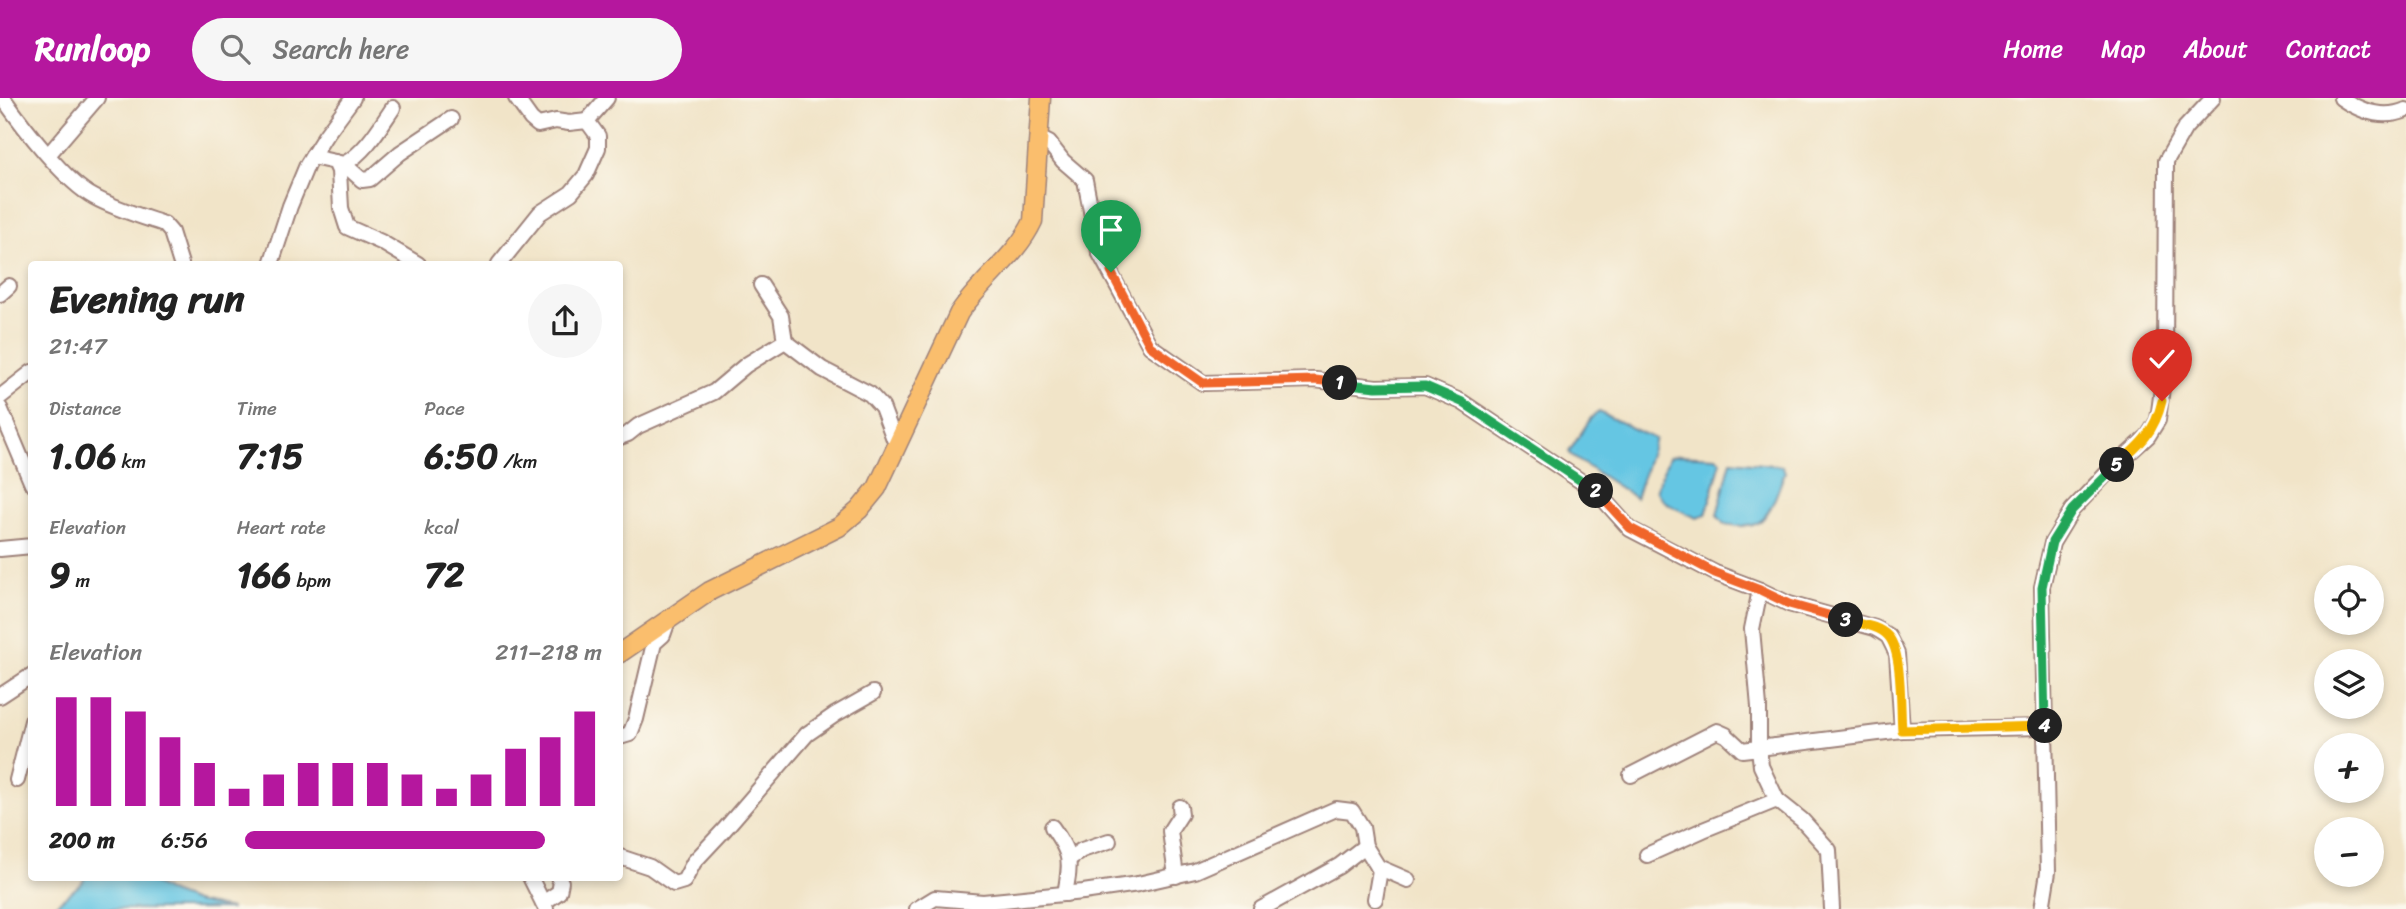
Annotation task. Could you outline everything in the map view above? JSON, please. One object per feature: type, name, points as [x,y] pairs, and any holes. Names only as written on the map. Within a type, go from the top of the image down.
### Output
[{"type":"main road","points":[[623,651],[710,591],[839,527],[859,510],[877,488],[959,313],[972,293],[1026,237],[1034,221],[1041,98]]},
{"type":"street","points":[[3,98],[29,133],[76,184],[91,196],[164,224],[171,232],[178,261]]},
{"type":"street","points":[[49,154],[97,98]]},
{"type":"street","points":[[272,261],[290,206],[312,157],[352,98]]},
{"type":"street","points":[[516,98],[538,125],[556,121],[587,121],[607,98]]},
{"type":"street","points":[[2042,909],[2048,872],[2042,587],[2052,542],[2072,510],[2109,471],[2148,436],[2158,420],[2165,364],[2166,161],[2185,128],[2213,98]]},
{"type":"street","points":[[2341,98],[2357,109],[2375,114],[2397,114],[2406,110]]},
{"type":"street","points":[[340,163],[352,160],[394,108]]},
{"type":"street","points":[[312,157],[340,163],[362,180],[370,179],[400,153],[452,119]]},
{"type":"street","points":[[501,261],[540,213],[571,194],[586,175],[598,148],[598,136],[587,121]]},
{"type":"street","points":[[1039,138],[1049,143],[1063,161],[1085,180],[1099,253],[1150,346],[1203,383],[1315,380],[1376,387],[1425,386],[1462,402],[1597,492],[1630,528],[1715,573],[1789,604],[1875,628],[1888,636],[1897,653],[1902,730]]},
{"type":"street","points":[[340,163],[341,208],[347,228],[381,242],[413,261]]},
{"type":"street","points":[[761,285],[781,316],[785,341],[822,369],[870,394],[882,407],[897,447]]},
{"type":"street","points":[[623,436],[638,426],[715,392],[746,365],[785,341]]},
{"type":"street","points":[[0,397],[28,375]]},
{"type":"street","points":[[0,408],[28,474]]},
{"type":"street","points":[[0,550],[28,546]]},
{"type":"street","points":[[1760,590],[1752,629],[1761,766],[1777,800],[1802,820],[1829,850],[1832,909]]},
{"type":"street","points":[[623,736],[629,734],[636,719],[654,643],[663,635],[669,618]]},
{"type":"street","points":[[0,696],[28,677]]},
{"type":"street","points":[[623,858],[650,867],[674,884],[684,881],[694,862],[807,734],[873,693]]},
{"type":"street","points":[[1631,775],[1717,730],[1742,750],[1902,730],[2045,727]]},
{"type":"street","points":[[18,780],[28,739]]},
{"type":"street","points":[[1647,855],[1777,800]]},
{"type":"street","points":[[1176,876],[1170,831],[1181,814],[1180,807]]},
{"type":"street","points":[[917,909],[935,898],[984,902],[1065,894],[1138,884],[1195,872],[1336,809],[1352,811],[1362,827],[1365,846],[1380,870],[1375,899]]},
{"type":"street","points":[[1052,827],[1071,862],[1065,894]]},
{"type":"street","points":[[1069,859],[1082,850],[1109,841]]},
{"type":"street","points":[[1261,909],[1339,866],[1365,846]]},
{"type":"street","points":[[1378,867],[1408,880]]},
{"type":"street","points":[[532,881],[545,906],[559,892],[561,881]]},
{"type":"water","points":[[1599,412],[1655,439],[1636,498],[1569,452],[1591,418]]},
{"type":"water","points":[[1669,457],[1716,457],[1721,461],[1706,515],[1697,518],[1673,507],[1656,489]]},
{"type":"water","points":[[1731,461],[1782,466],[1785,472],[1765,517],[1753,525],[1724,524],[1717,515]]},
{"type":"water","points":[[149,881],[195,902],[231,909],[50,909],[82,883]]},
{"type":"route","points":[[1111,272],[1150,346],[1203,383],[1315,380],[1376,387],[1425,386],[1462,402],[1597,492],[1630,528],[1715,573],[1789,604],[1875,628],[1888,636],[1897,653],[1902,730],[2045,727],[2042,587],[2052,542],[2072,510],[2109,471],[2148,436],[2158,420],[2162,401]]}]
